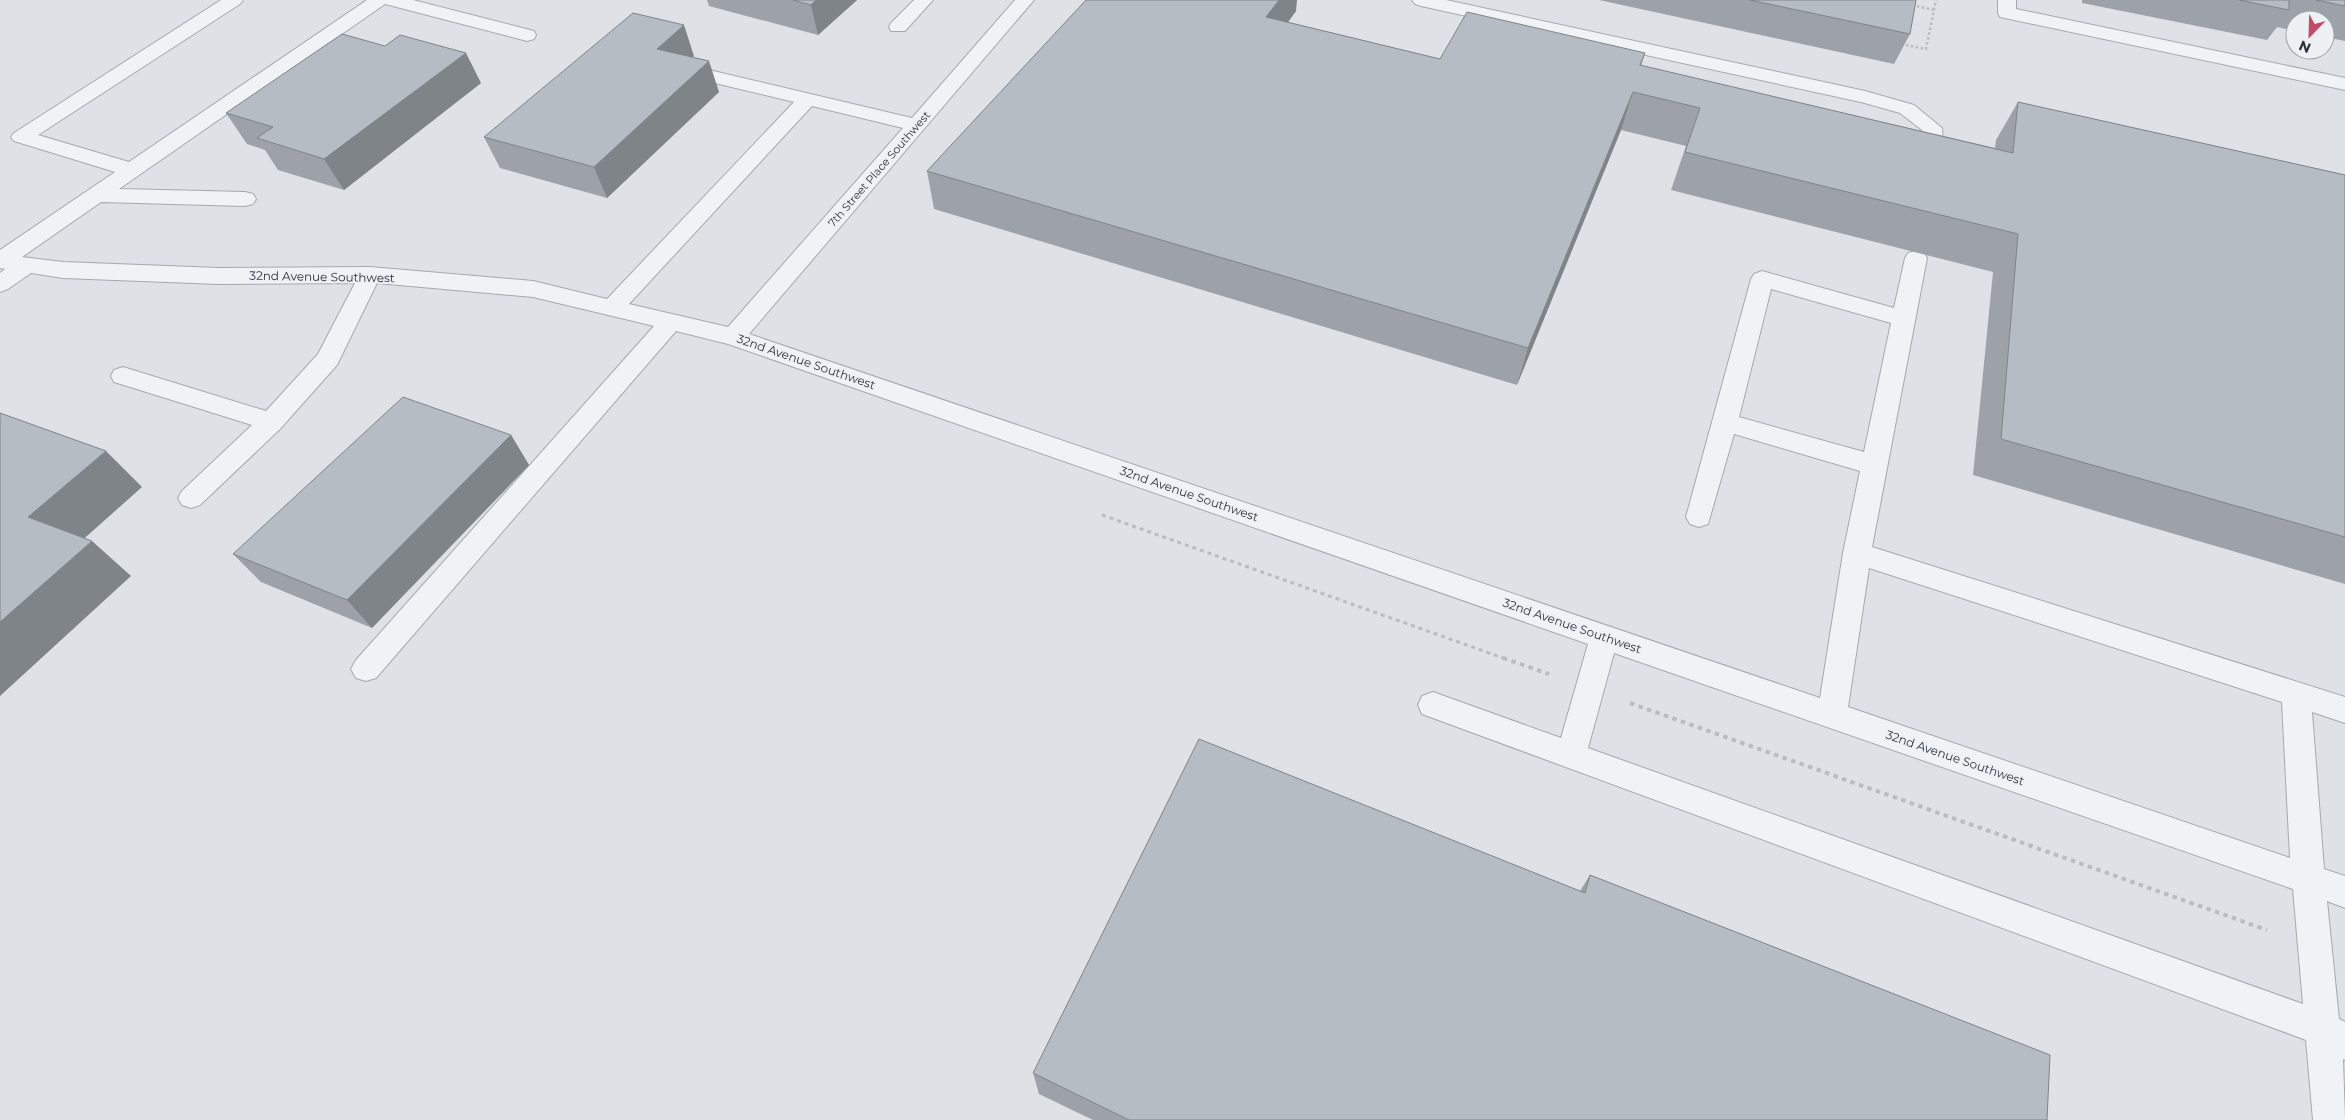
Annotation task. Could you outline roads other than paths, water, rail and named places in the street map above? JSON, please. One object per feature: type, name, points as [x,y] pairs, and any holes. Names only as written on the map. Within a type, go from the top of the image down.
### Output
[{"type":"street","points":[[132,170],[21,137],[234,0]]},
{"type":"street","points":[[0,261],[379,0]]},
{"type":"street","points":[[391,0],[527,35]]},
{"type":"street","points":[[898,27],[924,0]]},
{"type":"street","name":"7th Street Place Southwest","points":[[733,337],[1025,0]]},
{"type":"street","points":[[1421,0],[1865,97],[1907,109],[1932,128],[1934,173]]},
{"type":"street","points":[[2007,0],[2006,13],[2345,84]]},
{"type":"street","points":[[706,75],[917,125]]},
{"type":"street","points":[[612,308],[808,99]]},
{"type":"street","points":[[95,195],[245,198]]},
{"type":"street","points":[[1832,716],[1857,553],[1916,258]]},
{"type":"street","name":"32nd Avenue Southwest","points":[[0,261],[64,270],[209,276],[370,275],[533,289],[733,337],[2345,892]]},
{"type":"street","points":[[0,284],[27,265]]},
{"type":"street","points":[[191,498],[271,422],[328,359],[370,275]]},
{"type":"street","points":[[1699,517],[1762,279],[1904,319]]},
{"type":"street","points":[[366,669],[671,322]]},
{"type":"street","points":[[122,376],[271,422]]},
{"type":"street","points":[[1725,422],[1874,465]]},
{"type":"street","points":[[1857,553],[2345,710]]},
{"type":"street","points":[[1571,755],[1604,637]]},
{"type":"street","points":[[2296,695],[2308,879],[2315,947],[2334,1036],[2331,1120]]},
{"type":"street","points":[[1432,705],[2334,1036]]}]
